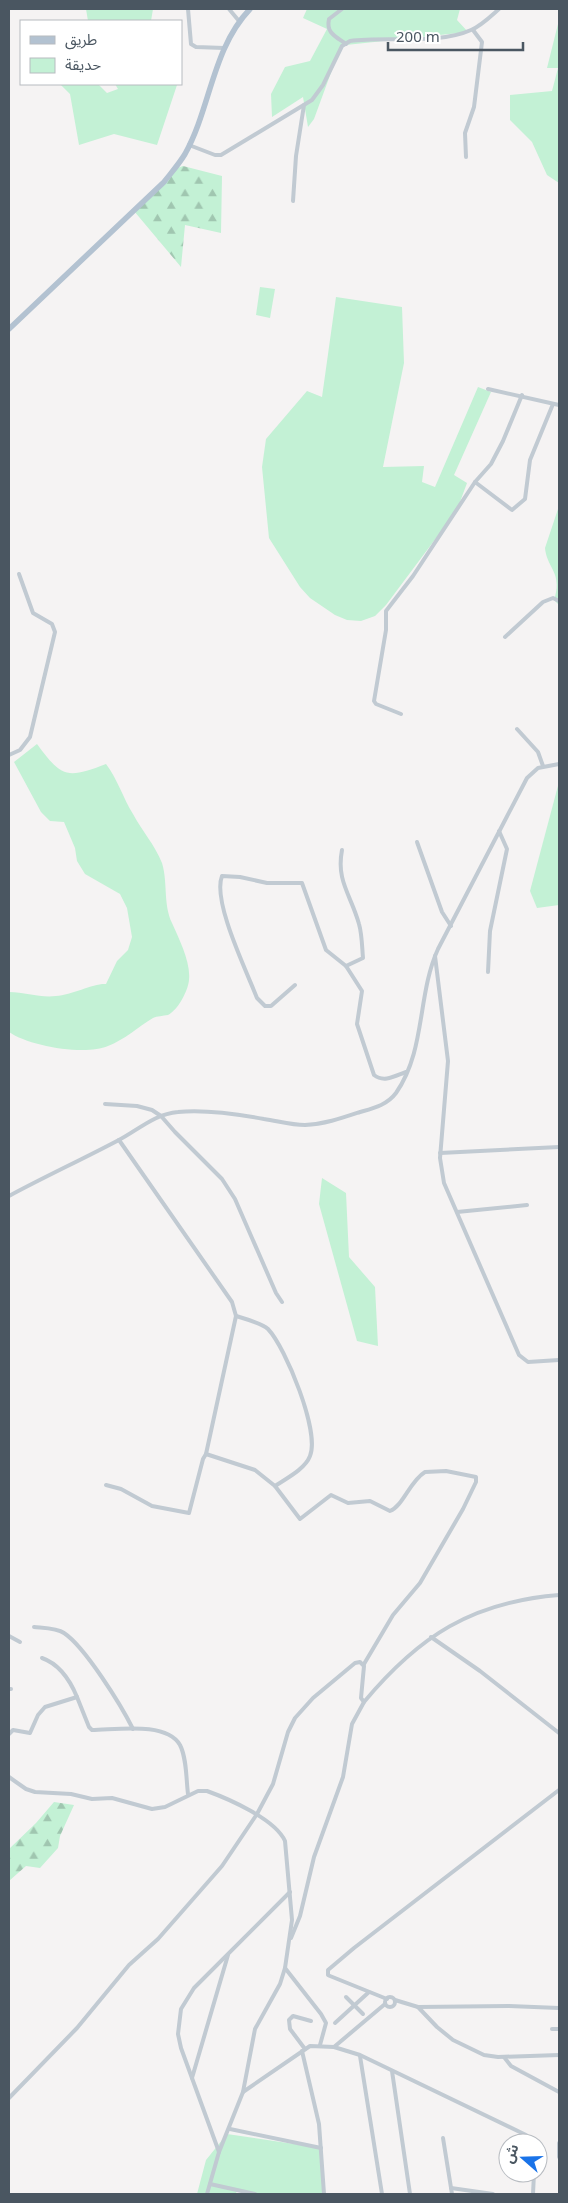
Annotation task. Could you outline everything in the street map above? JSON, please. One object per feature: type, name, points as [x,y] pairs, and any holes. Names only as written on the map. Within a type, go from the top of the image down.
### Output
[{"type":"main road","points":[[9,329],[164,182],[185,154],[224,48],[239,21],[250,9]]},
{"type":"street","points":[[188,9],[192,44],[196,47],[224,48]]},
{"type":"street","points":[[229,9],[239,21]]},
{"type":"street","points":[[342,9],[329,19],[327,27],[329,33],[346,44]]},
{"type":"street","points":[[189,145],[215,155],[221,155],[304,105],[316,96],[340,50],[346,44],[356,41],[430,38],[473,30],[499,9]]},
{"type":"street","points":[[466,157],[465,133],[474,108],[482,42],[473,30]]},
{"type":"street","points":[[293,201],[296,156],[304,105]]},
{"type":"street","points":[[488,389],[522,395],[559,405]]},
{"type":"street","points":[[401,714],[376,704],[374,701],[386,630],[386,611],[413,576],[475,482],[491,464],[522,395]]},
{"type":"street","points":[[475,482],[512,510],[525,499],[530,460],[553,404]]},
{"type":"street","points":[[9,755],[20,750],[30,737],[55,632],[52,624],[33,613],[19,574]]},
{"type":"street","points":[[505,637],[543,602],[553,598],[559,601]]},
{"type":"street","points":[[517,729],[538,752],[543,766]]},
{"type":"street","points":[[9,1196],[119,1140],[161,1116],[178,1112],[196,1112],[264,1118],[293,1124],[330,1122],[379,1107],[396,1092],[406,1072],[417,1044],[427,978],[435,956],[499,831],[527,778],[543,766],[559,764]]},
{"type":"street","points":[[488,972],[490,931],[508,849],[499,831]]},
{"type":"street","points":[[417,842],[442,912],[451,926]]},
{"type":"street","points":[[342,850],[339,866],[341,879],[360,926],[363,958],[346,966]]},
{"type":"street","points":[[295,985],[271,1006],[265,1006],[257,998],[230,931],[220,895],[222,876],[240,877],[267,883],[302,883],[326,950],[346,966],[362,991],[356,1024],[374,1075],[379,1079],[384,1079],[406,1072]]},
{"type":"street","points":[[435,956],[448,1061],[440,1153],[444,1184],[519,1355],[528,1362],[559,1360]]},
{"type":"street","points":[[105,1104],[137,1106],[152,1110],[161,1116],[226,1186],[235,1199],[276,1293],[282,1302]]},
{"type":"street","points":[[106,1485],[120,1489],[152,1506],[189,1513],[199,1472],[206,1454],[236,1316],[232,1302],[119,1140]]},
{"type":"street","points":[[440,1153],[559,1147]]},
{"type":"street","points":[[457,1212],[528,1204]]},
{"type":"street","points":[[236,1316],[267,1328],[284,1354],[309,1424],[312,1448],[310,1458],[299,1470],[276,1486]]},
{"type":"street","points":[[206,1454],[255,1470],[276,1486],[300,1519],[332,1495],[348,1503],[365,1500],[392,1511],[416,1479],[427,1472],[449,1472],[477,1478],[463,1509],[420,1584],[393,1615],[364,1664],[361,1695],[364,1702]]},
{"type":"street","points":[[290,1940],[300,1916],[314,1857],[343,1777],[352,1724],[364,1702],[404,1659],[456,1622],[502,1603],[559,1595]]},
{"type":"street","points":[[34,1626],[64,1633],[78,1646],[123,1710],[133,1728]]},
{"type":"street","points":[[9,1636],[20,1642]]},
{"type":"street","points":[[431,1638],[480,1671],[559,1733]]},
{"type":"street","points":[[42,1658],[50,1661],[61,1672],[77,1697],[90,1729],[133,1728],[161,1732],[179,1743],[184,1756],[188,1794]]},
{"type":"street","points":[[9,2098],[78,2028],[129,1965],[158,1938],[209,1882],[233,1852],[257,1814],[275,1780],[288,1732],[295,1718],[313,1698],[355,1664],[364,1664]]},
{"type":"street","points":[[9,1734],[13,1730],[30,1733],[38,1715],[45,1707],[77,1697]]},
{"type":"street","points":[[9,1777],[26,1789],[35,1792],[71,1794],[92,1799],[112,1798],[152,1809],[165,1807],[188,1794],[207,1791],[257,1814],[283,1836],[286,1841],[292,1920],[285,1968],[280,1984],[255,2029],[243,2092],[230,2129],[219,2152],[207,2194]]},
{"type":"street","points":[[559,1790],[328,1970],[328,1975],[330,1976],[387,1999],[391,1997],[418,2007],[559,2008]]},
{"type":"street","points":[[219,2152],[180,2048],[178,2034],[181,2009],[194,1988],[290,1892]]},
{"type":"street","points":[[192,2078],[228,1954]]},
{"type":"street","points":[[285,1968],[326,2023],[320,2045]]},
{"type":"street","points":[[335,2023],[369,1992]]},
{"type":"street","points":[[346,1997],[363,2014]]},
{"type":"street","points":[[334,2047],[386,2004],[387,1999]]},
{"type":"street","points":[[394,2006],[395,2000]]},
{"type":"street","points":[[386,2004],[389,2007],[409,2005]]},
{"type":"street","points":[[418,2007],[437,2028],[462,2046],[484,2055],[504,2057],[559,2055]]},
{"type":"street","points":[[311,2021],[293,2016],[289,2018],[290,2029],[304,2050],[311,2082],[322,2148],[324,2194]]},
{"type":"street","points":[[552,2030],[559,2030]]},
{"type":"street","points":[[243,2092],[304,2050],[320,2045],[334,2047],[360,2056],[522,2133]]},
{"type":"street","points":[[360,2056],[382,2194]]},
{"type":"street","points":[[504,2057],[511,2066],[559,2092]]},
{"type":"street","points":[[392,2071],[410,2194]]},
{"type":"street","points":[[230,2129],[322,2148]]},
{"type":"street","points":[[444,2138],[452,2194]]},
{"type":"street","points":[[559,2143],[559,2157]]},
{"type":"street","points":[[210,2184],[255,2194]]},
{"type":"street","points":[[451,2188],[492,2194]]},
{"type":"green space","points":[[86,9],[153,9],[151,20],[88,20]]},
{"type":"green space","points":[[307,9],[460,9],[457,20],[468,32],[346,45],[340,49],[314,119],[308,127],[303,97],[272,117],[271,94],[285,67],[310,61],[327,29],[303,18]]},
{"type":"green space","points":[[559,20],[559,183],[547,175],[532,142],[510,120],[510,95],[552,91],[558,68],[547,68]]},
{"type":"green space","points":[[61,85],[99,85],[107,93],[118,89],[116,85],[177,85],[157,145],[114,134],[79,145],[70,94]]},
{"type":"green space","points":[[183,166],[222,176],[221,233],[185,225],[181,267],[134,211],[177,168]]},
{"type":"green space","points":[[260,287],[275,289],[270,318],[256,315]]},
{"type":"green space","points":[[336,297],[402,307],[404,363],[383,467],[424,466],[422,482],[435,487],[478,387],[491,392],[454,475],[467,483],[457,510],[386,605],[375,616],[361,621],[347,620],[335,615],[310,598],[300,587],[269,538],[262,467],[266,439],[307,391],[322,397]]},
{"type":"green space","points":[[559,506],[559,605],[554,600],[557,583],[556,577],[546,555],[545,548]]},
{"type":"green space","points":[[37,744],[53,764],[66,772],[82,772],[106,764],[129,808],[156,850],[162,863],[169,916],[184,951],[188,966],[189,980],[187,989],[179,1005],[172,1013],[153,1018],[120,1040],[98,1049],[72,1050],[57,1048],[30,1042],[9,1032],[9,992],[56,996],[69,994],[95,985],[106,984],[117,961],[128,950],[132,937],[127,908],[120,894],[85,874],[77,861],[75,848],[64,822],[50,821],[41,812],[14,762]]},
{"type":"green space","points":[[559,782],[559,905],[537,908],[530,891]]},
{"type":"green space","points":[[322,1178],[346,1193],[349,1257],[375,1287],[378,1346],[357,1341],[319,1204]]},
{"type":"green space","points":[[54,1802],[74,1805],[60,1836],[58,1848],[40,1868],[26,1866],[9,1881],[9,1849],[36,1823]]},
{"type":"green space","points":[[227,2134],[321,2148],[324,2194],[256,2194],[237,2190],[236,2194],[197,2194],[206,2160]]}]
